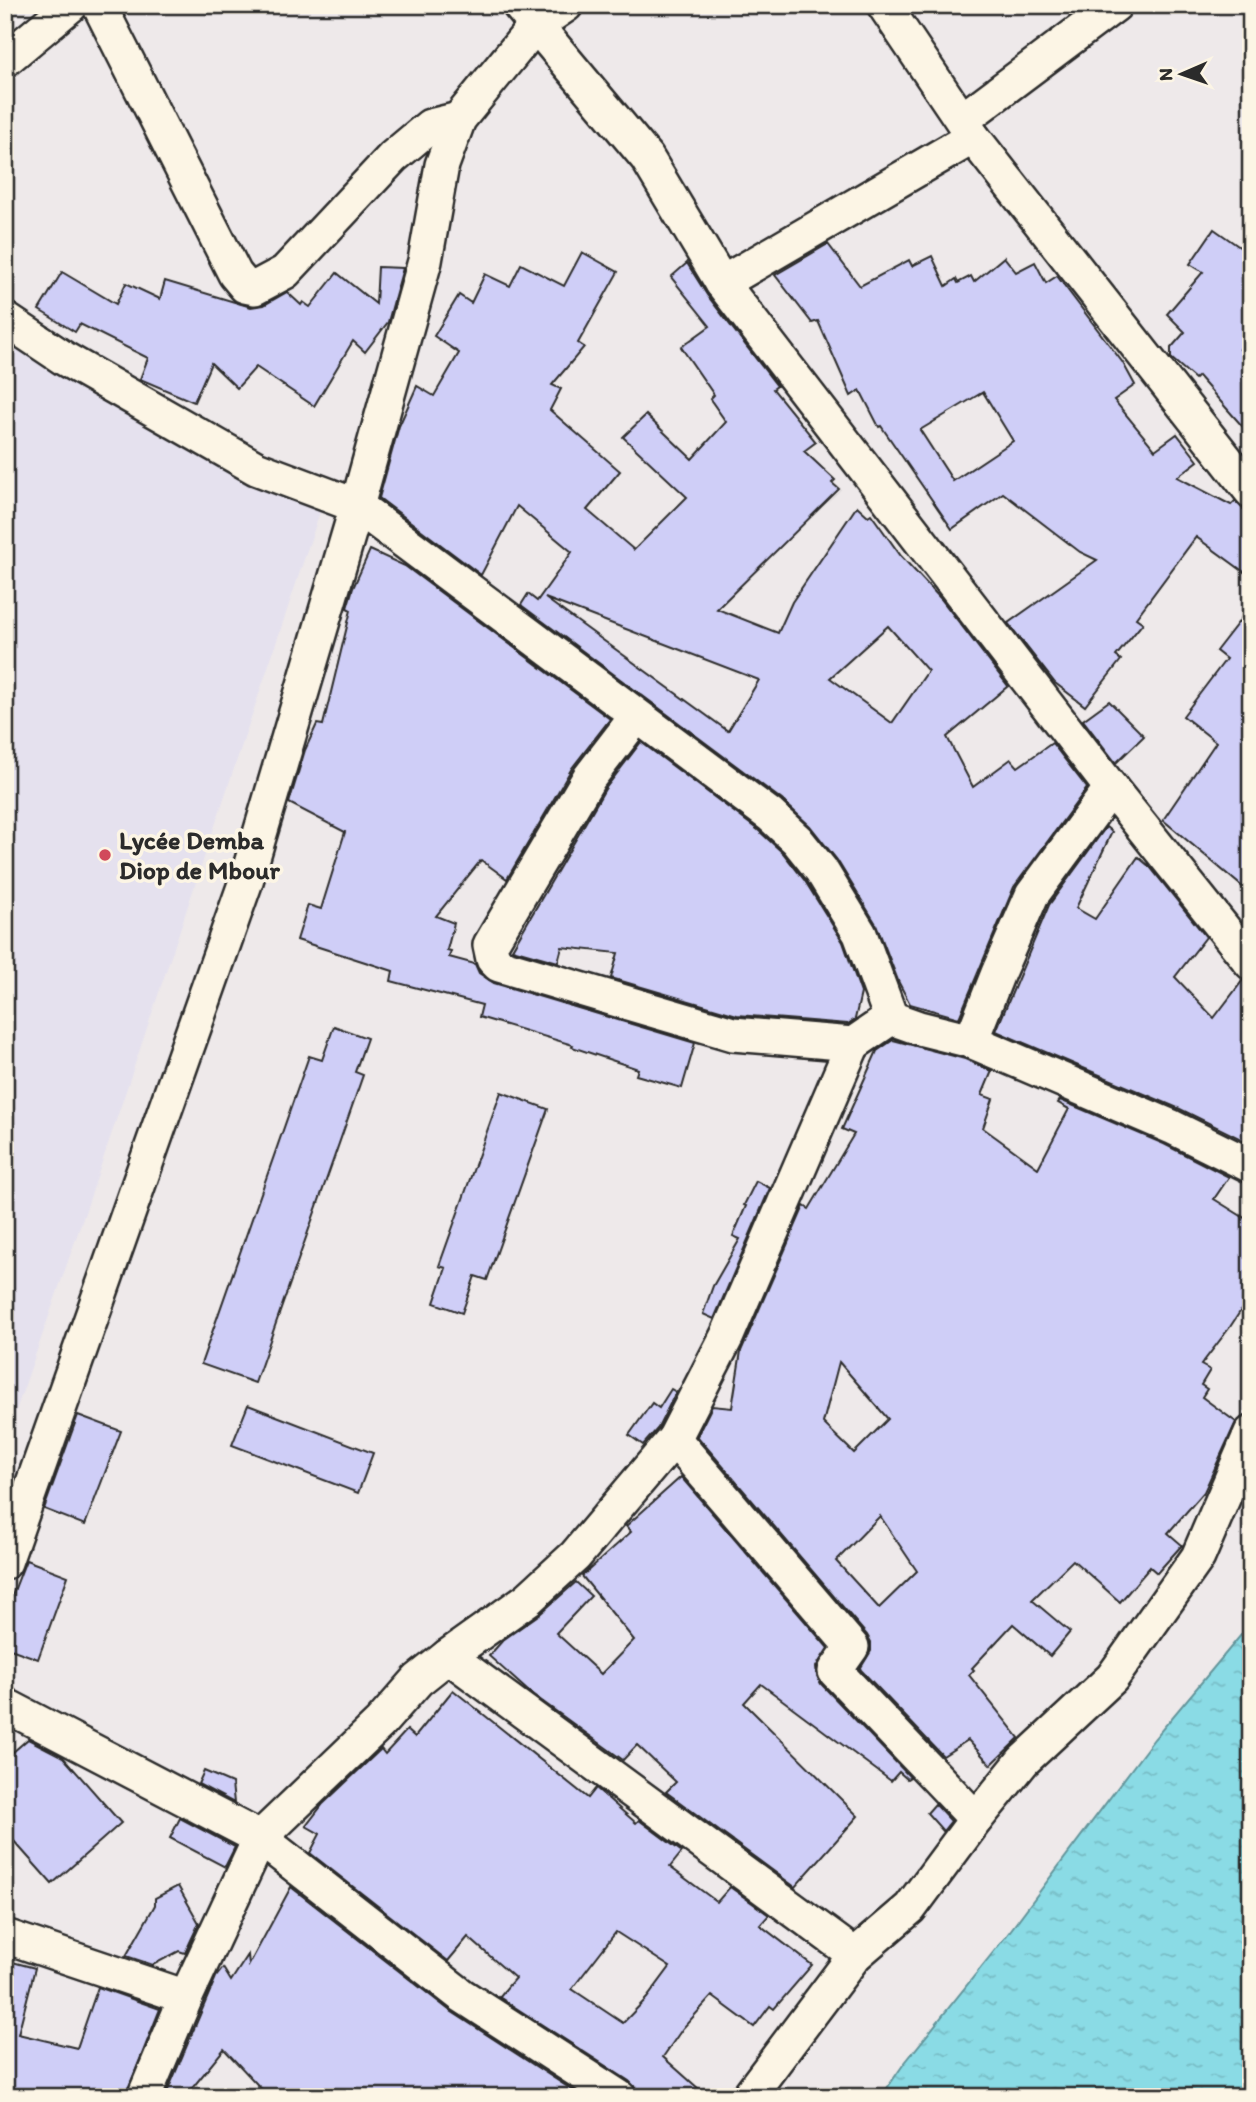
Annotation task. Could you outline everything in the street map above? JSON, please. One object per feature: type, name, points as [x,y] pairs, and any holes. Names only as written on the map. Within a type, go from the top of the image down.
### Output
[{"type":"street","points":[[5,60],[71,5]]},
{"type":"street","points":[[99,5],[235,274],[245,286],[255,288],[285,272],[393,157],[430,126],[459,119]]},
{"type":"street","points":[[5,1562],[246,881],[357,506],[425,261],[442,165],[459,119],[527,16],[566,5]]},
{"type":"street","points":[[884,5],[967,129],[1251,491]]},
{"type":"street","points":[[722,283],[967,129],[1115,5]]},
{"type":"street","points":[[527,16],[647,158],[722,283],[1111,788],[1251,963]]},
{"type":"street","points":[[5,319],[65,359],[256,468],[357,506],[770,816],[797,840],[821,870],[860,934],[891,1018]]},
{"type":"street","points":[[636,717],[582,790],[490,945],[493,959],[499,965],[513,970],[733,1034],[853,1044]]},
{"type":"street","points":[[971,1041],[1032,895],[1111,788]]},
{"type":"street","points":[[891,1018],[971,1041],[1172,1127],[1251,1166]]},
{"type":"street","points":[[144,2097],[186,1997],[261,1838],[380,1723],[418,1680],[528,1599],[575,1556],[674,1439],[727,1336],[853,1044],[891,1018]]},
{"type":"street","points":[[748,2097],[855,1955],[910,1908],[1023,1761],[1112,1678],[1198,1557],[1251,1433]]},
{"type":"street","points":[[674,1439],[852,1647],[835,1671],[976,1819]]},
{"type":"street","points":[[448,1656],[855,1955]]},
{"type":"street","points":[[5,1705],[261,1838],[461,1995],[619,2097]]},
{"type":"street","points":[[5,1936],[186,1997]]},
{"type":"shaded area","name":"Lycée Demba Diop de Mbour","points":[[5,329],[322,506],[88,1204],[5,1442]]},
{"type":"water","points":[[1251,1623],[1251,2097],[881,2097],[1154,1739]]},
{"type":"building","points":[[1214,229],[1251,255],[1251,335],[1240,349],[1251,358],[1251,436],[1198,376],[1195,379],[1171,358],[1171,348],[1185,332],[1167,314],[1203,272],[1190,264]]},
{"type":"building","points":[[828,244],[860,286],[909,260],[912,266],[932,256],[946,286],[956,279],[958,283],[971,276],[974,282],[1004,257],[1016,272],[1035,262],[1046,283],[1057,276],[1123,363],[1135,385],[1114,400],[1155,450],[1177,434],[1198,461],[1177,477],[1231,505],[1235,501],[1243,509],[1251,510],[1251,577],[1196,537],[1136,618],[1143,623],[1116,656],[1121,660],[1085,706],[1055,683],[1008,623],[1097,560],[1080,552],[1003,493],[952,529],[881,426],[879,427],[860,390],[851,396],[818,321],[812,323],[775,275]],"holes":[[[983,392],[1013,441],[953,481],[920,430]]]},
{"type":"building","points":[[582,252],[618,272],[578,343],[584,347],[552,385],[561,389],[550,410],[620,471],[587,510],[634,550],[687,497],[623,437],[646,415],[692,459],[726,422],[710,399],[714,395],[681,347],[710,326],[671,277],[687,263],[707,295],[777,386],[773,389],[816,442],[804,451],[835,480],[832,483],[839,489],[717,609],[778,633],[792,602],[857,506],[868,516],[871,514],[901,556],[941,599],[1008,686],[947,737],[973,787],[1011,759],[1018,767],[1052,743],[1087,788],[1014,887],[959,1018],[910,1004],[876,924],[837,860],[810,826],[782,800],[521,605],[528,594],[537,601],[572,552],[517,506],[481,575],[379,498],[399,426],[417,386],[434,396],[459,353],[434,336],[459,295],[471,303],[485,274],[510,286],[521,264],[564,286]],"holes":[[[545,598],[759,680],[728,731]],[[888,626],[928,671],[892,723],[830,678]]]},
{"type":"building","points":[[378,267],[403,268],[388,322],[365,352],[353,341],[314,406],[256,367],[237,388],[211,363],[194,402],[140,379],[148,358],[80,324],[75,332],[39,310],[62,272],[116,304],[126,283],[160,299],[165,281],[251,307],[264,305],[287,292],[301,305],[303,302],[310,307],[337,273],[376,304]]},
{"type":"building","points":[[370,550],[405,566],[610,719],[572,768],[507,879],[481,860],[436,916],[454,923],[447,950],[451,951],[449,957],[475,964],[479,973],[494,983],[695,1043],[682,1088],[636,1075],[638,1069],[572,1047],[573,1045],[479,1017],[482,1005],[391,981],[393,971],[297,940],[308,905],[321,909],[345,832],[289,803],[305,750],[317,724],[323,725],[351,610],[347,608]]},
{"type":"building","points":[[1251,606],[1251,894],[1163,820],[1216,742],[1183,716],[1226,659],[1216,651]]},
{"type":"building","points":[[1109,701],[1144,736],[1116,763],[1083,720]]},
{"type":"building","points":[[641,742],[758,830],[783,853],[805,881],[843,942],[861,993],[855,1019],[848,1024],[737,1015],[611,978],[618,953],[562,947],[558,962],[512,949],[605,789]]},
{"type":"building","points":[[1106,827],[1112,832],[1076,908],[1095,919],[1138,857],[1150,867],[1206,937],[1175,977],[1214,1018],[1243,980],[1251,982],[1251,1144],[1180,1109],[996,1031],[1049,905]]},
{"type":"building","points":[[334,1026],[367,1038],[355,1072],[363,1075],[255,1383],[201,1364],[309,1056],[322,1060]]},
{"type":"building","points":[[893,1040],[965,1059],[992,1071],[982,1095],[993,1099],[983,1128],[1038,1168],[1069,1109],[1058,1103],[1060,1100],[1164,1144],[1229,1177],[1214,1199],[1251,1222],[1251,1295],[1201,1365],[1210,1370],[1201,1385],[1207,1389],[1202,1397],[1236,1422],[1204,1492],[1168,1533],[1182,1545],[1157,1573],[1150,1567],[1120,1602],[1073,1560],[1032,1600],[1070,1632],[1050,1656],[1013,1624],[972,1668],[974,1670],[969,1675],[1019,1738],[991,1765],[968,1740],[943,1756],[860,1669],[871,1651],[871,1642],[867,1635],[697,1436],[712,1406],[732,1408],[741,1351],[804,1206],[809,1209],[854,1134],[842,1129],[877,1051]],"holes":[[[839,1362],[888,1419],[854,1453],[823,1423]],[[880,1516],[917,1571],[879,1608],[836,1561]]]},
{"type":"building","points":[[501,1092],[548,1109],[487,1280],[475,1276],[462,1313],[434,1303],[446,1268],[439,1266]]},
{"type":"building","points":[[756,1181],[770,1188],[714,1319],[703,1314],[713,1286],[740,1239],[733,1236]]},
{"type":"building","points":[[671,1389],[676,1392],[658,1428],[643,1445],[629,1435],[652,1403],[659,1408]]},
{"type":"building","points":[[248,1405],[373,1453],[358,1493],[232,1445]]},
{"type":"building","points":[[78,1415],[121,1431],[85,1525],[44,1509]]},
{"type":"building","points":[[681,1477],[828,1648],[816,1667],[821,1684],[910,1777],[907,1779],[899,1772],[891,1781],[761,1684],[744,1703],[858,1816],[795,1887],[666,1792],[676,1782],[637,1745],[623,1760],[528,1691],[489,1656],[503,1640],[541,1613],[576,1582],[591,1596],[556,1633],[601,1674],[634,1640],[582,1576],[631,1532],[626,1526]]},
{"type":"building","points":[[26,1560],[68,1576],[38,1659],[5,1647],[5,1614]]},
{"type":"building","points":[[453,1690],[588,1798],[596,1788],[636,1823],[639,1820],[682,1852],[670,1867],[717,1902],[730,1887],[769,1915],[760,1925],[812,1965],[774,2009],[770,2006],[754,2027],[712,1996],[683,2028],[663,2057],[708,2097],[638,2097],[636,2088],[629,2081],[499,1997],[515,1978],[468,1937],[448,1961],[310,1853],[320,1834],[306,1826],[323,1804],[381,1749],[385,1754],[407,1730],[415,1737]],"holes":[[[616,1932],[670,1967],[647,1998],[623,2023],[572,1989]]]},
{"type":"building","points":[[28,1739],[63,1757],[121,1823],[52,1884],[5,1831],[5,1759]]},
{"type":"building","points":[[204,1771],[232,1783],[234,1803],[198,1784]]},
{"type":"building","points":[[935,1804],[951,1821],[943,1831],[927,1813]]},
{"type":"building","points":[[180,1818],[235,1847],[225,1867],[170,1838]]},
{"type":"building","points":[[178,1886],[199,1923],[185,1953],[179,1951],[153,1965],[126,1956],[155,1905],[155,1898]]},
{"type":"building","points":[[291,1887],[449,2010],[583,2097],[269,2097],[224,2049],[185,2097],[165,2097],[216,1977],[223,1968],[231,1981],[248,1955],[249,1965]]},
{"type":"building","points":[[5,1960],[35,1968],[18,2034],[77,2048],[98,1987],[160,2009],[125,2097],[5,2097]]},
{"type":"place","name":"Lycée Demba Diop de Mbour","points":[[105,855]]}]
